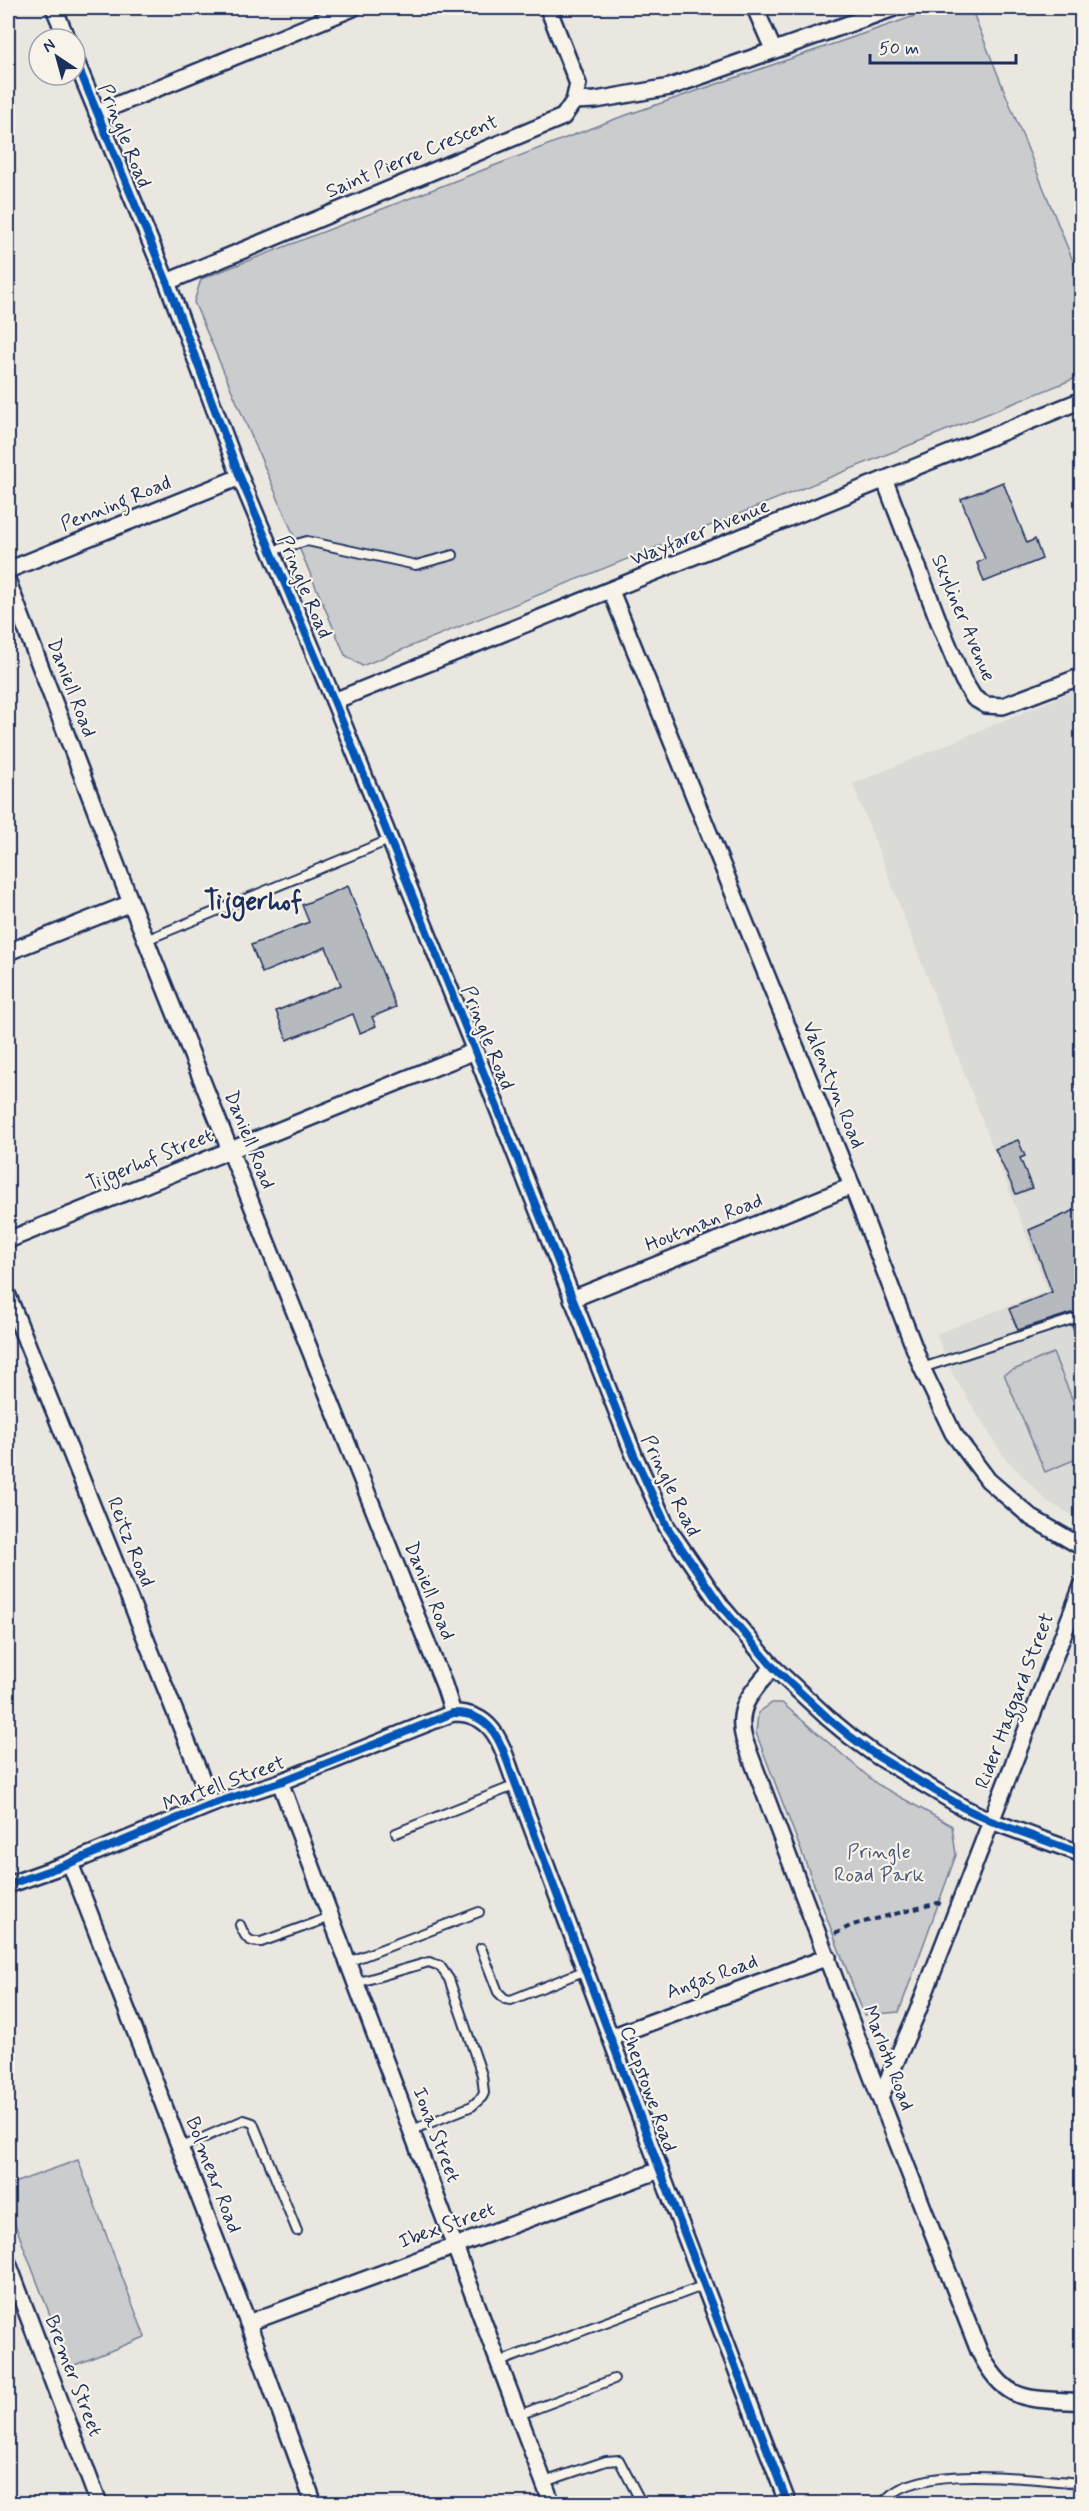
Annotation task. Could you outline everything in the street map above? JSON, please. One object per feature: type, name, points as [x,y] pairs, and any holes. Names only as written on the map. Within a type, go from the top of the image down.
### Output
[{"type":"street","points":[[54,8],[62,27]]},
{"type":"street","points":[[97,113],[353,8]]},
{"type":"street","points":[[548,8],[577,79],[574,101],[596,100],[670,87],[772,49],[894,8]]},
{"type":"street","points":[[755,8],[772,49]]},
{"type":"street","name":"Pringle Road","points":[[86,87],[166,282],[240,477],[334,701],[475,1051],[634,1455],[668,1527],[721,1606],[773,1667],[828,1719],[877,1756],[961,1806],[991,1821],[1082,1854]]},
{"type":"street","name":"Saint Pierre Crescent","points":[[166,282],[562,117],[574,101]]},
{"type":"street","name":"Wayfarer Avenue","points":[[334,701],[1082,400]]},
{"type":"street","name":"Penning Road","points":[[8,570],[240,477]]},
{"type":"street","name":"Skyliner Avenue","points":[[885,481],[942,630],[963,680],[974,698],[986,705],[1003,706],[1082,676]]},
{"type":"street","name":"Daniell Road","points":[[8,582],[131,903],[444,1685],[453,1713]]},
{"type":"street","name":"Valentyn Road","points":[[611,591],[852,1186],[922,1368],[953,1432],[988,1480],[1032,1518],[1082,1547]]},
{"type":"street","points":[[8,952],[131,903]]},
{"type":"street","name":"Tijgerhof Street","points":[[8,1240],[475,1051]]},
{"type":"street","name":"Houtman Road","points":[[572,1299],[852,1186]]},
{"type":"street","name":"Reitz Road","points":[[8,1296],[213,1804]]},
{"type":"street","name":"Rider Haggard Street","points":[[880,2098],[957,1910],[1082,1586]]},
{"type":"street","name":"Marloth Road","points":[[773,1667],[745,1702],[740,1723],[750,1759],[975,2342],[989,2371],[1002,2386],[1024,2398],[1082,2402]]},
{"type":"street","name":"Martell Street","points":[[8,1885],[70,1863],[213,1804],[280,1782],[453,1713]]},
{"type":"street","name":"Chepstowe Road","points":[[453,1713],[469,1713],[482,1719],[495,1732],[788,2504]]},
{"type":"street","name":"Iona Street","points":[[280,1782],[552,2504]]},
{"type":"street","name":"Bolmear Road","points":[[70,1863],[248,2323],[314,2504]]},
{"type":"street","name":"Angas Road","points":[[611,2037],[828,1957]]},
{"type":"street","name":"Ibex Street","points":[[248,2323],[660,2170]]},
{"type":"street","name":"Bremer Street","points":[[8,2262],[99,2504]]},
{"type":"lane","points":[[271,551],[307,541],[416,565],[453,555]]},
{"type":"lane","points":[[146,940],[389,840]]},
{"type":"lane","points":[[922,1368],[1073,1319]]},
{"type":"lane","points":[[396,1833],[516,1785]]},
{"type":"lane","points":[[348,1962],[479,1912]]},
{"type":"lane","points":[[240,1925],[247,1939],[252,1943],[261,1942],[331,1917]]},
{"type":"lane","points":[[481,1948],[498,1992],[505,1999],[511,2000],[586,1970]]},
{"type":"lane","points":[[356,1983],[429,1962],[440,1966],[448,1980],[482,2075],[484,2092],[478,2102],[472,2106],[412,2130]]},
{"type":"lane","points":[[180,2148],[244,2120],[253,2123],[297,2231]]},
{"type":"lane","points":[[499,2362],[705,2285]]},
{"type":"lane","points":[[519,2415],[614,2379]]},
{"type":"lane","points":[[544,2482],[606,2461],[619,2460],[642,2504]]},
{"type":"lane","points":[[882,2504],[889,2494],[907,2484],[935,2476],[981,2476],[1082,2483]]},
{"type":"path","points":[[822,1941],[852,1925],[938,1903],[957,1910]]},
{"type":"shaded area","points":[[1081,688],[1081,1520],[1048,1502],[1004,1457],[953,1375],[936,1334],[1048,1291],[853,784]]},
{"type":"green space","points":[[938,8],[971,8],[1081,281],[1081,376],[362,666],[345,655],[194,302],[201,279],[615,119]]},
{"type":"green space","points":[[1053,1353],[1081,1420],[1081,1457],[1045,1472],[1004,1374]]},
{"type":"green space","name":"Pringle Road Park","points":[[772,1703],[782,1703],[877,1784],[952,1826],[956,1855],[899,2012],[864,2015],[756,1733],[758,1713]]},
{"type":"green space","points":[[78,2160],[145,2337],[70,2367],[8,2206],[8,2185]]},
{"type":"building","points":[[1003,482],[1027,543],[1035,539],[1042,559],[984,582],[977,563],[985,559],[961,499]]},
{"type":"building","points":[[348,886],[396,1007],[372,1017],[376,1026],[360,1033],[353,1014],[287,1040],[276,1011],[341,985],[326,947],[262,973],[251,945],[309,922],[302,905]]},
{"type":"building","points":[[1018,1140],[1025,1156],[1020,1158],[1032,1188],[1016,1194],[995,1149]]},
{"type":"building","points":[[1082,1207],[1081,1348],[1072,1326],[1079,1321],[1077,1314],[1071,1313],[1018,1330],[1009,1309],[1052,1292],[1029,1230]]},
{"type":"cycle path","points":[[87,87],[167,282],[240,477],[334,701],[475,1051],[634,1455],[667,1527],[721,1606],[773,1667],[851,1737],[877,1756],[964,1808],[991,1821],[1082,1854]]},
{"type":"cycle path","points":[[8,1885],[70,1863],[212,1804],[280,1782],[453,1713],[468,1714],[489,1726],[502,1747],[788,2504]]},
{"type":"district","name":"Tijgerhof","points":[[253,902]]}]
